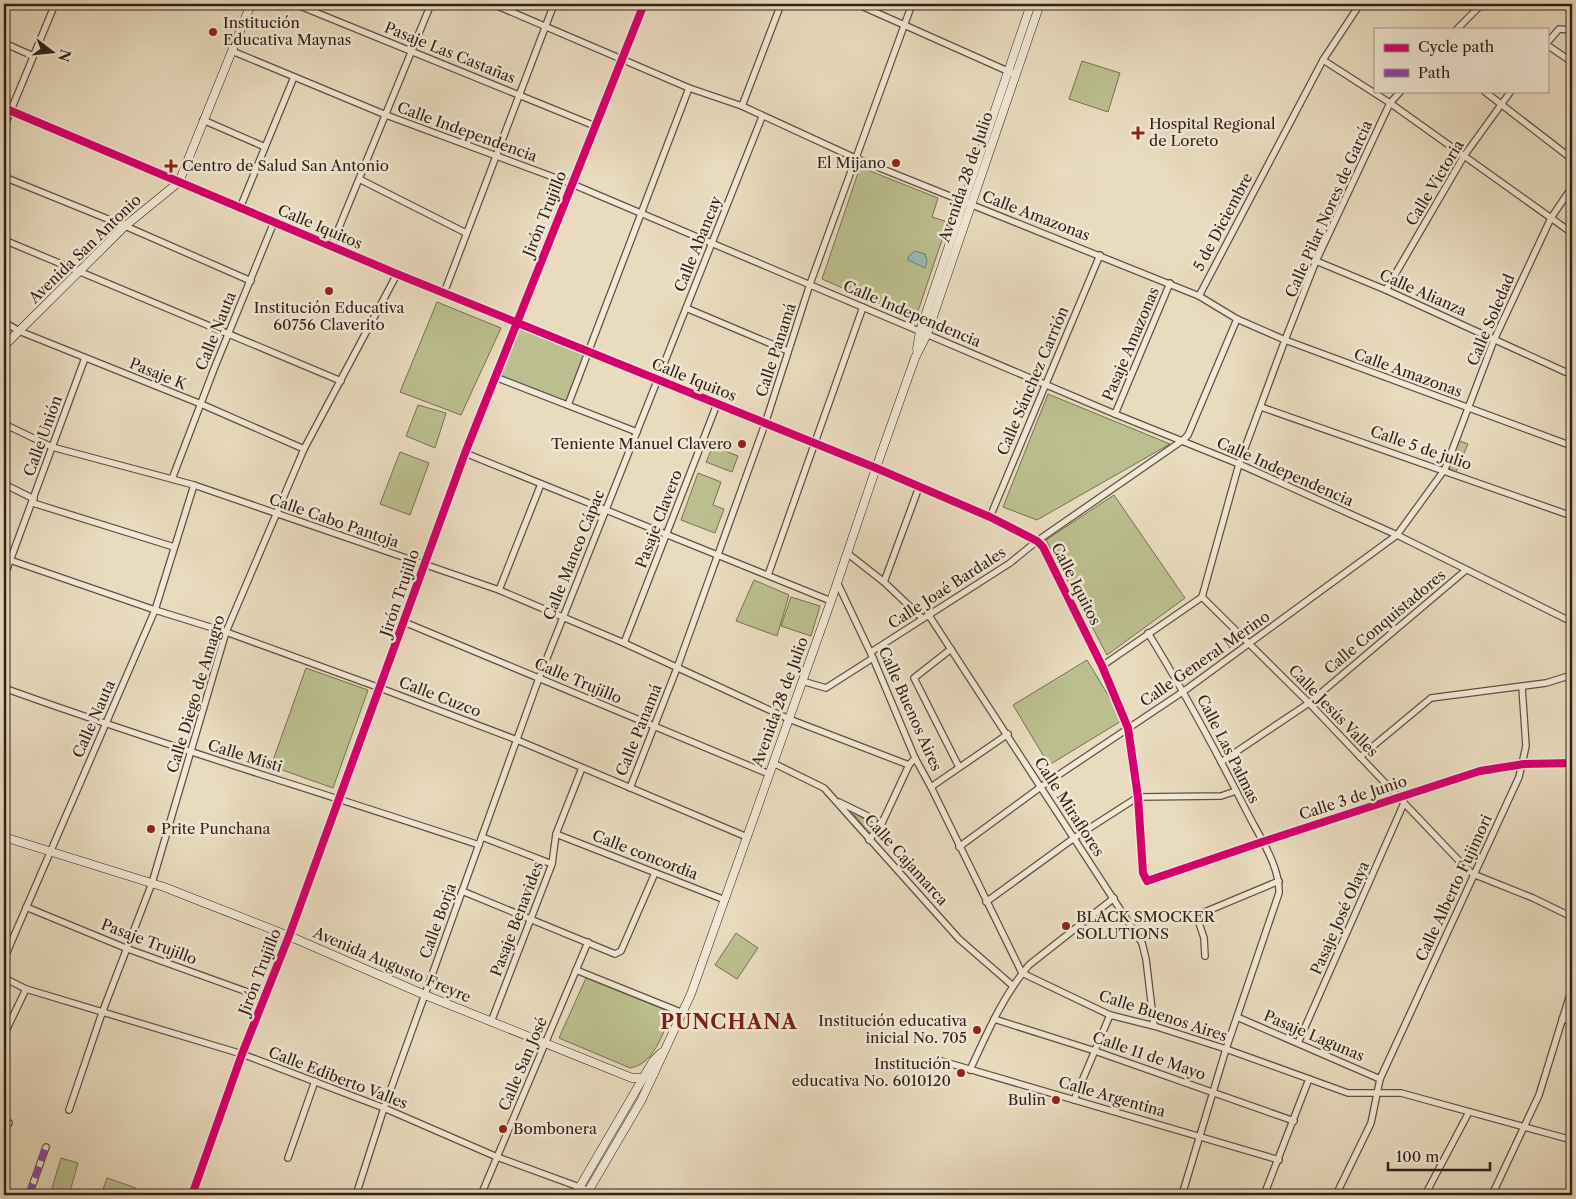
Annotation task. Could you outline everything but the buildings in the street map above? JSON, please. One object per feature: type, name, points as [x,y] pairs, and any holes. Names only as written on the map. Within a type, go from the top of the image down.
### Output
[{"type":"main road","name":"Avenida San Antonio","points":[[4,346],[125,226],[179,182],[251,4]]},
{"type":"main road","name":"Avenida 28 de Julio","points":[[588,1193],[641,1101],[662,1052],[683,1013],[747,838],[924,333],[1012,73],[1031,4]]},
{"type":"main road","name":"Avenida 28 de Julio","points":[[1012,73],[1040,4]]},
{"type":"main road","name":"Avenida Augusto Freyre","points":[[4,837],[152,883],[289,936],[544,1044],[632,1078],[642,1078]]},
{"type":"main road","name":"Avenida 28 de Julio","points":[[575,1195],[642,1078],[653,1061],[662,1052]]},
{"type":"main road","points":[[642,1078],[654,1073]]},
{"type":"street","points":[[4,127],[55,4]]},
{"type":"street","name":"Pasaje Las Castañas","points":[[296,4],[595,126]]},
{"type":"street","points":[[332,248],[431,4]]},
{"type":"street","name":"Calle Amazonas","points":[[493,4],[690,88],[742,106],[855,158],[1170,283],[1199,296],[1237,319],[1286,340],[1572,446]]},
{"type":"street","points":[[444,293],[554,4]]},
{"type":"street","name":"Jirón Trujillo","points":[[193,1194],[242,1054],[289,936],[465,453],[644,4]]},
{"type":"street","points":[[742,106],[782,4]]},
{"type":"street","points":[[858,4],[1012,73]]},
{"type":"street","name":"Calle Panamá","points":[[630,788],[677,668],[766,424],[810,284],[912,4]]},
{"type":"street","name":"5 de Diciembre","points":[[1199,296],[1323,60],[1360,4]]},
{"type":"street","points":[[1458,28],[1482,4]]},
{"type":"street","points":[[1548,43],[1559,29],[1572,30]]},
{"type":"street","points":[[4,43],[33,56]]},
{"type":"street","points":[[1548,45],[1572,62]]},
{"type":"street","name":"Calle Independencia","points":[[232,51],[386,115],[572,184],[1115,414],[1183,440],[1397,535],[1572,622]]},
{"type":"street","points":[[1323,60],[1390,104],[1572,233]]},
{"type":"street","points":[[240,208],[294,77]]},
{"type":"street","points":[[568,405],[690,88]]},
{"type":"street","name":"Calle Pilar Nores de García","points":[[1202,597],[1239,464],[1316,261],[1390,104],[1400,92]]},
{"type":"street","points":[[1485,92],[1572,159]]},
{"type":"street","name":"Calle Victoria","points":[[1386,290],[1464,156],[1510,92]]},
{"type":"street","name":"Calle Iquitos","points":[[4,108],[516,324],[876,468],[990,517],[1037,541],[1043,546],[1102,666],[1128,728],[1138,797],[1143,873],[1147,881]]},
{"type":"street","name":"Calle Abancay","points":[[657,380],[762,116]]},
{"type":"street","points":[[203,120],[266,148]]},
{"type":"street","points":[[4,177],[125,226],[251,281]]},
{"type":"street","points":[[360,180],[466,233]]},
{"type":"street","name":"Calle Soledad","points":[[1445,469],[1494,340],[1551,218],[1572,187]]},
{"type":"street","name":"Calle Nauta","points":[[172,479],[227,335],[274,222]]},
{"type":"street","points":[[4,240],[227,335],[341,381]]},
{"type":"street","name":"Calle Sánchez Carrión","points":[[990,517],[1100,254]]},
{"type":"street","name":"Calle Alianza","points":[[1316,261],[1386,290],[1572,375]]},
{"type":"street","name":"Calle Diego de Amagro","points":[[69,1110],[102,1012],[152,883],[226,632],[304,449],[397,274]]},
{"type":"street","name":"Pasaje Amazonas","points":[[1115,414],[1170,283]]},
{"type":"street","points":[[768,575],[863,307]]},
{"type":"street","points":[[686,308],[788,350]]},
{"type":"street","points":[[1183,440],[1188,435],[1237,319]]},
{"type":"street","name":"Pasaje K","points":[[4,322],[19,331],[201,404],[304,449]]},
{"type":"street","name":"Calle Unión","points":[[4,577],[7,560],[33,501],[85,358]]},
{"type":"street","points":[[495,377],[637,432]]},
{"type":"street","name":"Calle Manco Cápac","points":[[517,740],[562,616],[607,510],[657,380]]},
{"type":"street","name":"Pasaje Clavero","points":[[624,643],[717,404]]},
{"type":"street","name":"Calle 5 de julio","points":[[1262,407],[1445,469],[1572,516]]},
{"type":"street","name":"Calle Cabo Pantoja","points":[[4,424],[52,447],[194,485],[499,590],[624,643],[788,718],[910,766]]},
{"type":"street","name":"Calle Joaé Bardales","points":[[802,681],[826,688],[922,618],[1010,563],[1037,541],[1183,440]]},
{"type":"street","points":[[465,453],[831,600]]},
{"type":"street","name":"Calle General Merino","points":[[959,847],[1042,786],[1184,691],[1397,535],[1445,469]]},
{"type":"street","points":[[4,484],[33,501],[174,547]]},
{"type":"street","points":[[499,590],[541,484]]},
{"type":"street","name":"Calle Nauta","points":[[4,958],[155,610],[194,485]]},
{"type":"street","points":[[884,582],[919,487]]},
{"type":"street","points":[[847,553],[884,582],[922,618]]},
{"type":"street","name":"Calle Cuzco","points":[[7,560],[226,632],[380,688],[517,740],[747,838]]},
{"type":"street","name":"Calle Conquistadores","points":[[1221,762],[1309,703],[1466,570]]},
{"type":"street","name":"Calle Buenos Aires","points":[[837,582],[872,655],[915,758],[1022,973],[1110,1015],[1154,1026],[1226,1049],[1348,1093],[1401,1093],[1572,1140]]},
{"type":"street","points":[[1102,666],[1148,632],[1202,597]]},
{"type":"street","name":"Calle Jesús Valles","points":[[1202,597],[1250,642],[1473,874],[1533,898],[1572,917]]},
{"type":"street","name":"Calle Miraflores","points":[[928,614],[1042,786],[1142,943],[1146,959],[1154,1026]]},
{"type":"street","name":"Calle Trujillo","points":[[404,622],[769,774]]},
{"type":"street","name":"Calle Las Palmas","points":[[1148,632],[1184,691],[1262,842],[1279,881]]},
{"type":"street","points":[[951,649],[914,678],[959,767]]},
{"type":"street","points":[[1360,757],[1431,698],[1546,684],[1572,675]]},
{"type":"street","name":"Calle Alberto Fujimori","points":[[1336,1195],[1371,1123],[1380,1078],[1524,764],[1526,746],[1522,687]]},
{"type":"street","name":"Calle Misti","points":[[4,688],[106,725],[339,798],[479,845]]},
{"type":"street","points":[[931,787],[1008,734]]},
{"type":"street","name":"Calle Borja","points":[[356,1195],[384,1108],[517,740]]},
{"type":"street","points":[[869,840],[882,823],[915,758]]},
{"type":"street","name":"Calle Cajamarca","points":[[773,763],[824,788],[959,939],[1013,986]]},
{"type":"street","name":"Calle 3 de Junio","points":[[1147,881],[1480,771],[1524,764],[1572,763]]},
{"type":"street","name":"Pasaje Benavides","points":[[491,1022],[552,864],[556,834],[582,768]]},
{"type":"street","points":[[986,902],[1074,838],[1138,797],[1221,796],[1236,791]]},
{"type":"street","points":[[837,801],[882,823]]},
{"type":"street","name":"Pasaje José Olaya","points":[[1298,1043],[1404,803]]},
{"type":"street","name":"Calle concordia","points":[[556,834],[725,900]]},
{"type":"street","points":[[482,837],[552,864]]},
{"type":"street","points":[[462,891],[615,954],[621,951],[655,873]]},
{"type":"street","points":[[1182,1195],[1226,1049],[1279,892],[1279,881],[1200,914],[1198,917],[1204,938],[1204,956]]},
{"type":"street","points":[[970,1070],[994,1019],[1022,973],[1114,898]]},
{"type":"street","name":"Pasaje Trujillo","points":[[26,907],[128,949],[264,998]]},
{"type":"street","name":"Calle San José","points":[[481,1195],[588,942]]},
{"type":"street","points":[[576,970],[683,1013]]},
{"type":"street","name":"Calle Ediberto Valles","points":[[4,978],[26,988],[242,1054],[384,1108],[497,1157],[580,1187],[588,1193],[601,1195]]},
{"type":"street","points":[[4,1035],[26,988]]},
{"type":"street","points":[[1492,1195],[1539,1095],[1572,988]]},
{"type":"street","points":[[1074,1100],[1110,1015]]},
{"type":"street","name":"Pasaje Lagunas","points":[[1237,1017],[1380,1078]]},
{"type":"street","name":"Calle 11 de Mayo","points":[[994,1019],[1095,1051],[1294,1121]]},
{"type":"street","points":[[1562,1019],[1572,1021]]},
{"type":"street","name":"Calle Argentina","points":[[938,1060],[1279,1160]]},
{"type":"street","points":[[1264,1195],[1309,1079]]},
{"type":"street","points":[[288,1158],[315,1081]]},
{"type":"street","points":[[1425,1195],[1469,1112]]},
{"type":"street","points":[[29,1195],[46,1147]]},
{"type":"street","points":[[193,1194],[202,1195]]},
{"type":"green space","points":[[1082,61],[1120,73],[1108,112],[1069,99]]},
{"type":"green space","points":[[860,167],[938,198],[932,217],[948,222],[915,320],[822,279]]},
{"type":"green space","points":[[437,302],[501,328],[461,415],[400,392]]},
{"type":"green space","points":[[519,329],[587,356],[571,404],[500,375]]},
{"type":"green space","points":[[1048,394],[1170,444],[1037,520],[1003,507]]},
{"type":"green space","points":[[418,405],[446,413],[435,448],[406,436]]},
{"type":"green space","points":[[1457,440],[1468,444],[1456,472],[1446,467]]},
{"type":"green space","points":[[713,446],[738,456],[732,472],[706,462]]},
{"type":"green space","points":[[400,452],[429,463],[410,515],[380,504]]},
{"type":"green space","points":[[698,473],[721,482],[713,505],[724,509],[715,533],[681,520]]},
{"type":"green space","points":[[1114,495],[1185,598],[1107,655],[1046,540]]},
{"type":"green space","points":[[754,580],[789,595],[777,636],[736,621]]},
{"type":"green space","points":[[791,597],[820,606],[811,636],[781,626]]},
{"type":"green space","points":[[1087,660],[1123,720],[1049,765],[1013,705]]},
{"type":"green space","points":[[306,668],[368,690],[333,788],[271,766]]},
{"type":"green space","points":[[851,811],[875,826],[869,833]]},
{"type":"green space","points":[[736,933],[758,948],[737,979],[715,965]]},
{"type":"green space","points":[[586,978],[668,1011],[671,1016],[664,1032],[656,1048],[645,1061],[630,1068],[559,1038]]},
{"type":"green space","points":[[61,1158],[78,1163],[69,1195],[50,1195]]},
{"type":"green space","points":[[107,1178],[136,1188],[134,1195],[101,1195]]},
{"type":"water","points":[[915,251],[925,254],[927,261],[925,268],[908,260],[908,257]]},
{"type":"marked path","points":[[29,1195],[46,1147]]},
{"type":"cycle path","points":[[192,1195],[242,1054],[289,936],[465,453],[644,4]]},
{"type":"cycle path","points":[[4,108],[397,274],[876,468],[990,517],[1037,541],[1043,547],[1102,666],[1128,728],[1138,797],[1143,873],[1147,881],[1480,771],[1524,764],[1572,763]]},
{"type":"place","name":"Institución Educativa Maynas","points":[[213,32]]},
{"type":"place","name":"Hospital Regional de Loreto","points":[[1138,133]]},
{"type":"place","name":"El Mijano","points":[[896,163]]},
{"type":"place","name":"Centro de Salud San Antonio","points":[[171,166]]},
{"type":"place","name":"Institución Educativa 60756 Claverito","points":[[329,291]]},
{"type":"place","name":"Teniente Manuel Clavero","points":[[742,444]]},
{"type":"place","name":"Prite Punchana","points":[[151,829]]},
{"type":"place","name":"BLACK SMOCKER SOLUTIONS","points":[[1066,926]]},
{"type":"place","name":"Institución educativa inicial No. 705","points":[[977,1030]]},
{"type":"place","name":"Institución educativa No. 6010120","points":[[961,1073]]},
{"type":"place","name":"Bulin","points":[[1056,1100]]},
{"type":"place","name":"Bombonera","points":[[503,1129]]},
{"type":"district","name":"PUNCHANA","points":[[729,1022]]}]
